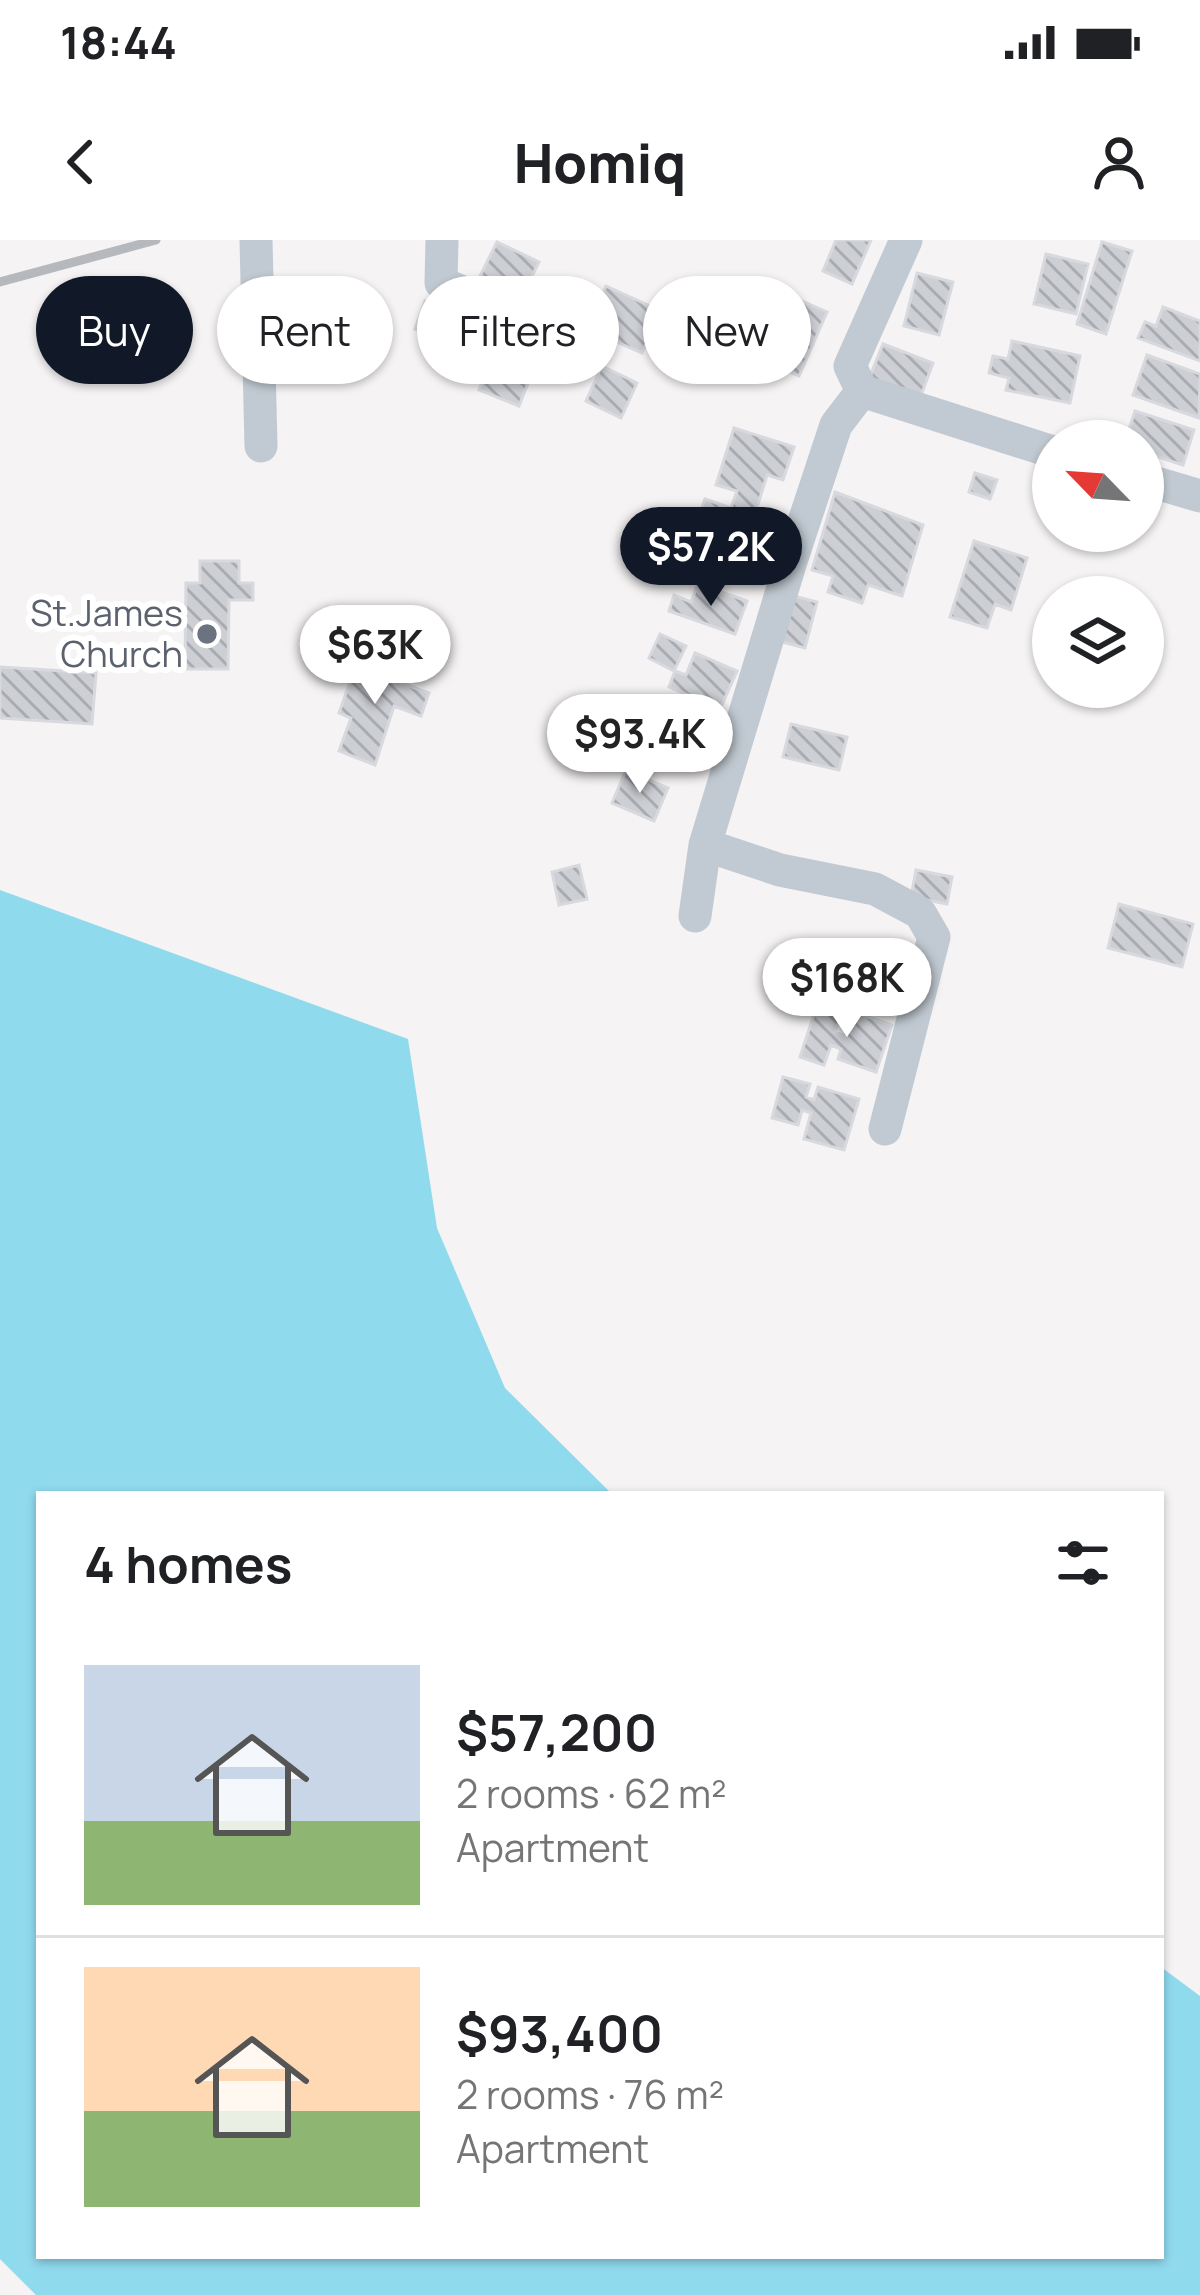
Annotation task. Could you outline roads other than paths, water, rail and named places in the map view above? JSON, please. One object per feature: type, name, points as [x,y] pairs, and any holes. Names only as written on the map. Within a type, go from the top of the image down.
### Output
[{"type":"street","points":[[441,276],[442,240]]},
{"type":"street","points":[[906,240],[850,366],[862,391],[1032,445]]},
{"type":"street","points":[[259,241],[261,446]]},
{"type":"street","points":[[695,916],[705,845],[836,424],[862,391]]},
{"type":"street","points":[[1164,485],[1200,496]]},
{"type":"street","points":[[705,845],[780,870],[875,889],[920,913],[934,937],[885,1129]]},
{"type":"water","points":[[0,890],[408,1039],[437,1228],[505,1388],[609,1491],[36,1491],[36,2259],[1164,2259],[1164,1969],[1200,1996],[1200,2295],[36,2295],[0,2259]]},
{"type":"railway","points":[[0,282],[156,240]]},
{"type":"place","name":"St.James Church","points":[[207,634]]}]
